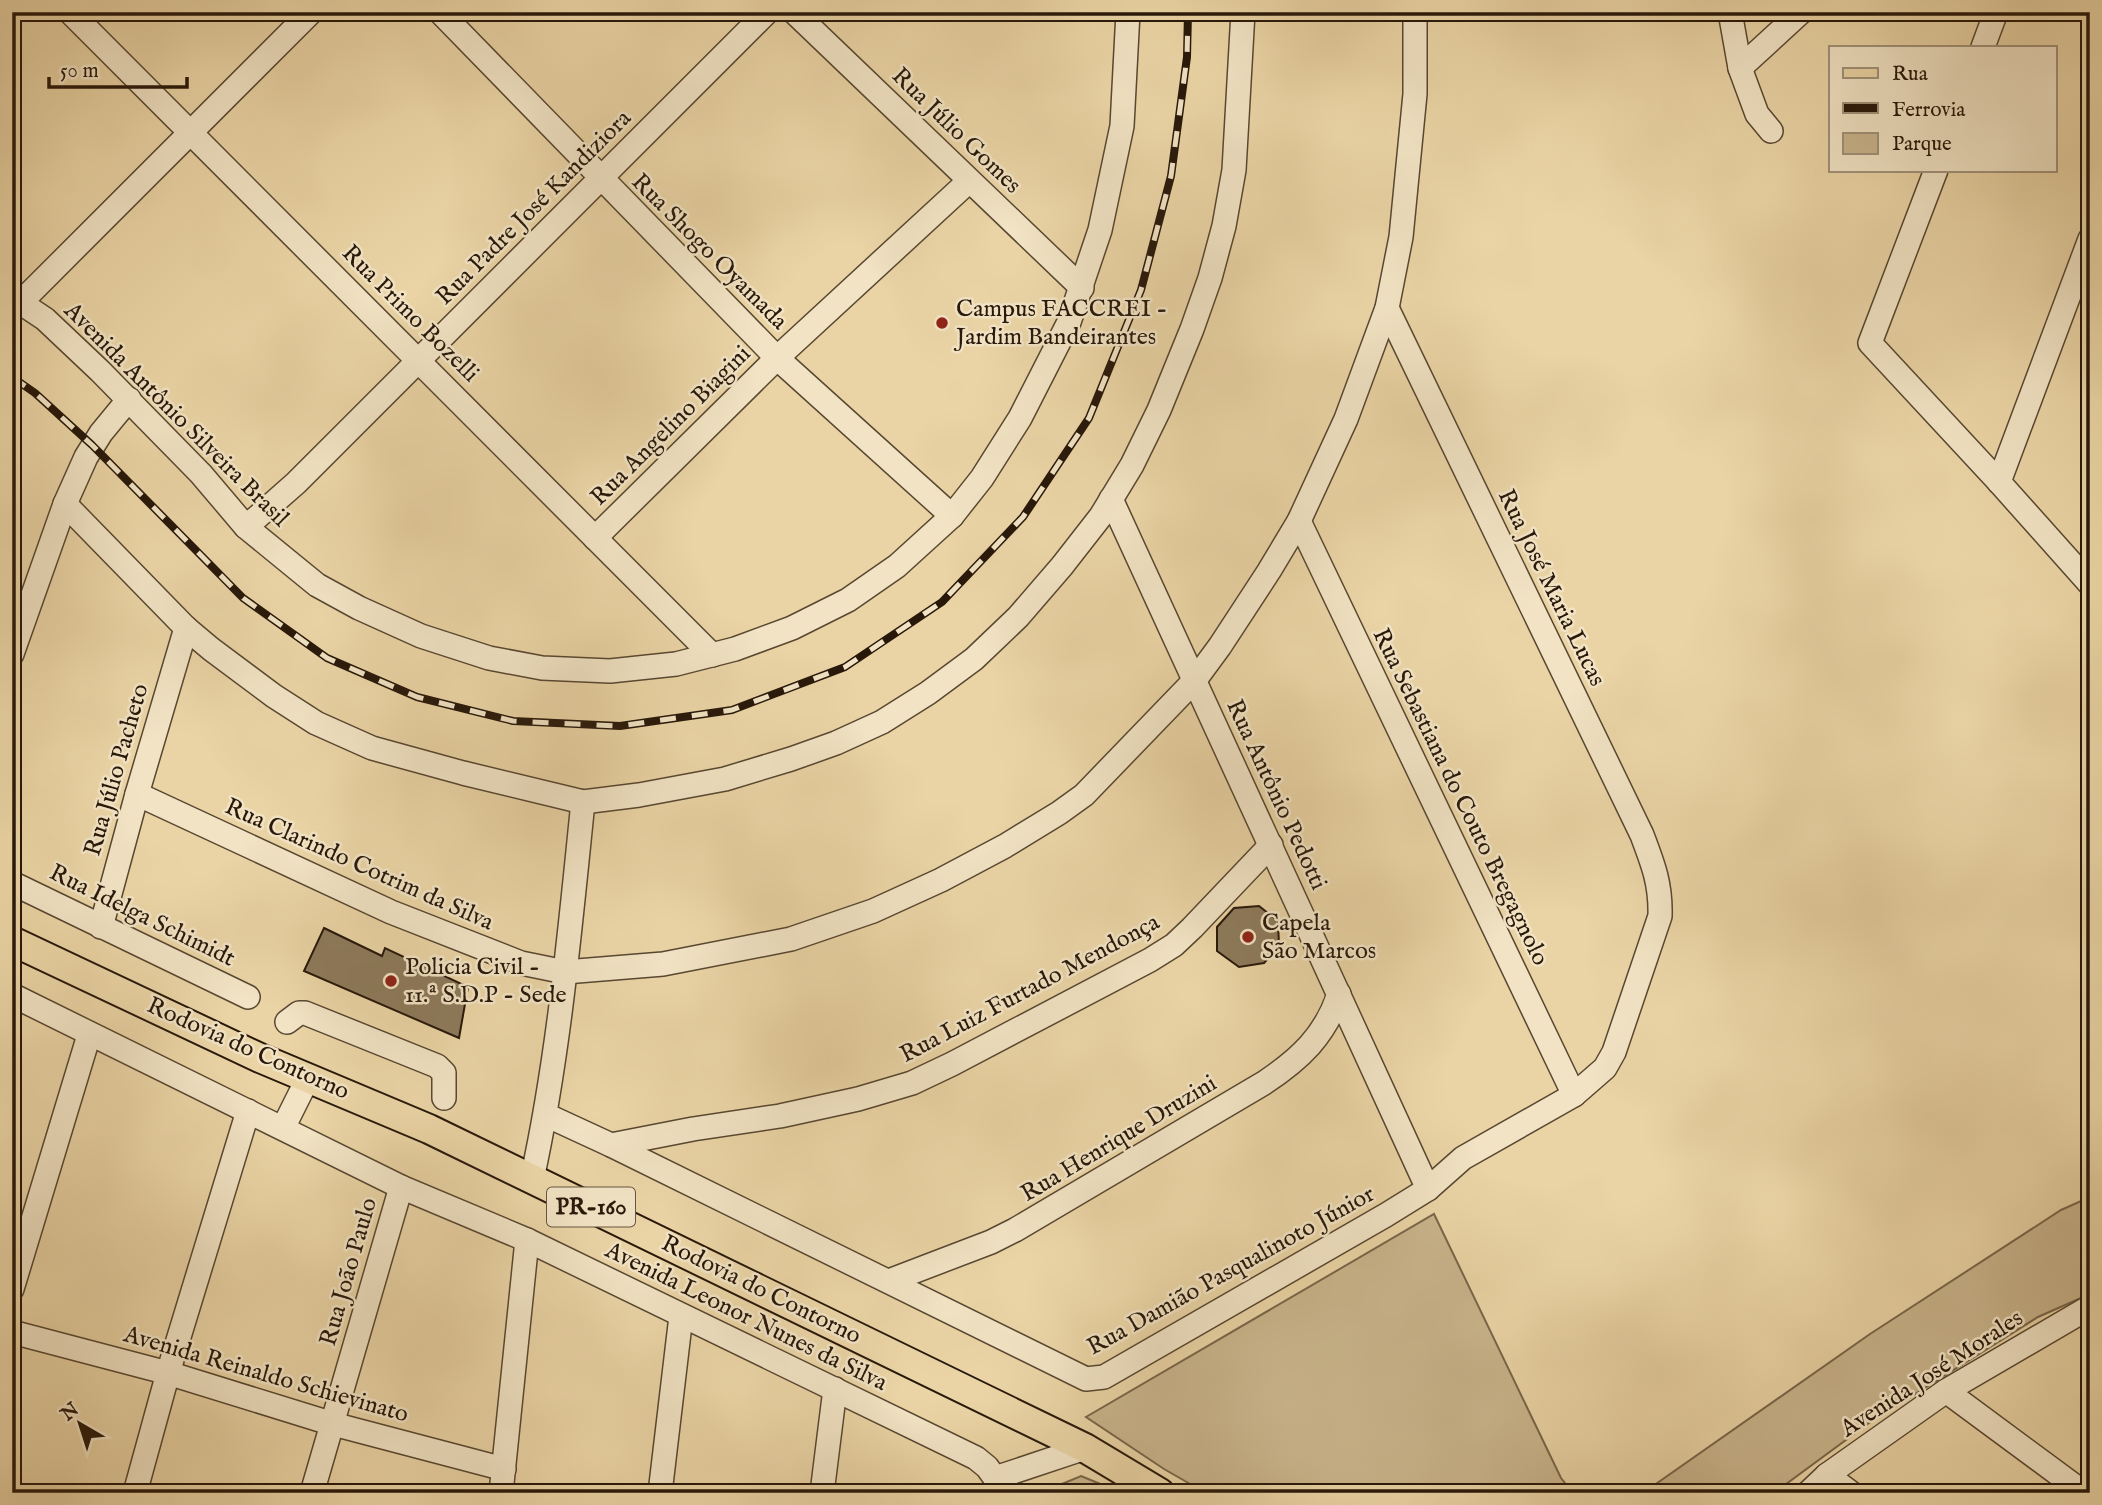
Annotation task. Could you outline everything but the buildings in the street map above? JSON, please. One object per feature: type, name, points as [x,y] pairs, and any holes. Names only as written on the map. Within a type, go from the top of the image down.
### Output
[{"type":"main road","name":"Rodovia do Contorno","points":[[12,941],[260,1058],[429,1129],[1085,1448],[1160,1493]]},
{"type":"street","name":"Rua Primo Bozelli","points":[[71,12],[712,655]]},
{"type":"street","points":[[17,299],[311,12]]},
{"type":"street","name":"Rua Shogo Oyamada","points":[[440,12],[777,358],[952,516]]},
{"type":"street","name":"Rua Padre José Kandiziora","points":[[246,527],[296,483],[767,12]]},
{"type":"street","name":"Rua Júlio Gomes","points":[[794,12],[1082,288]]},
{"type":"street","name":"Avenida Antônio Silveira Brasil","points":[[17,299],[45,319],[129,400],[201,474],[246,527],[317,585],[359,608],[421,636],[489,658],[542,668],[610,671],[676,664],[712,655],[792,628],[848,600],[897,566],[952,516],[982,478],[1020,418],[1069,322],[1082,288],[1100,230],[1122,127],[1128,12]]},
{"type":"street","points":[[65,503],[186,628],[274,696],[316,723],[372,748],[583,802],[725,779],[836,743],[882,722],[974,659],[1018,617],[1062,566],[1101,516],[1132,465],[1159,410],[1192,329],[1224,226],[1234,170],[1243,12]]},
{"type":"street","name":"Rua Clarindo Cotrim da Silva","points":[[137,794],[391,912],[521,963],[565,972],[663,964],[792,939],[885,906],[1005,846],[1076,801],[1107,773],[1195,680],[1227,635],[1298,521],[1346,419],[1387,308],[1401,237],[1415,94],[1415,12]]},
{"type":"street","points":[[1730,12],[1740,68],[1757,114],[1770,131]]},
{"type":"street","points":[[1740,68],[1801,12]]},
{"type":"street","points":[[1983,46],[1996,12]]},
{"type":"street","points":[[1935,172],[1870,342],[2090,584]]},
{"type":"street","name":"Rua Angelino Biagini","points":[[595,538],[777,358],[969,181]]},
{"type":"street","points":[[1999,482],[2090,239]]},
{"type":"street","name":"Rua José Maria Lucas","points":[[1387,308],[1642,835],[1661,894]]},
{"type":"street","points":[[14,641],[65,503],[92,445],[129,400]]},
{"type":"street","name":"Rua Antônio Pedotti","points":[[1111,499],[1428,1189]]},
{"type":"street","name":"Rua Sebastiana do Couto Bregagnolo","points":[[1298,521],[1574,1095]]},
{"type":"street","name":"Rua Júlio Pacheto","points":[[101,927],[186,628]]},
{"type":"street","points":[[532,1179],[546,1115],[583,802]]},
{"type":"street","name":"Rua Luiz Furtado Mendonça","points":[[611,1145],[780,1116],[845,1102],[912,1083],[1174,945],[1271,845]]},
{"type":"street","name":"Rua Idelga Schimidt","points":[[12,883],[248,997]]},
{"type":"street","name":"Rua Damião Pasqualinoto Júnior","points":[[546,1115],[1086,1379],[1104,1377],[1337,1244],[1428,1189],[1463,1158],[1574,1095],[1605,1068],[1614,1052],[1655,935],[1660,916],[1661,894]]},
{"type":"street","name":"Avenida Leonor Nunes da Silva","points":[[12,995],[401,1187],[527,1240],[976,1458],[987,1467],[993,1485]]},
{"type":"street","name":"Rua Henrique Druzini","points":[[889,1281],[991,1242],[1015,1230],[1264,1083],[1306,1050],[1332,1015],[1339,995]]},
{"type":"street","points":[[287,1022],[299,1013],[305,1013],[437,1066],[443,1073],[444,1098]]},
{"type":"street","points":[[12,1289],[89,1035]]},
{"type":"street","points":[[283,1128],[308,1078]]},
{"type":"street","points":[[135,1493],[168,1373],[248,1111]]},
{"type":"street","name":"Rua João Paulo","points":[[312,1493],[401,1187]]},
{"type":"street","points":[[501,1493],[527,1240]]},
{"type":"street","name":"Avenida José Morales","points":[[1808,1493],[1827,1475],[1946,1391],[2086,1314]]},
{"type":"street","points":[[660,1493],[681,1316]]},
{"type":"street","name":"Avenida Reinaldo Schievinato","points":[[12,1332],[168,1373],[333,1424],[504,1469]]},
{"type":"street","points":[[822,1493],[835,1388]]},
{"type":"street","points":[[1946,1391],[2084,1493]]},
{"type":"street","points":[[993,1485],[1085,1448]]},
{"type":"street","points":[[1827,1475],[1851,1493]]},
{"type":"green space","points":[[2090,1197],[2090,1294],[2038,1317],[1869,1423],[1774,1493],[1643,1493],[1870,1334],[2061,1210]]},
{"type":"green space","points":[[1434,1214],[1561,1478],[1573,1493],[1206,1493],[1164,1469],[1086,1417]]},
{"type":"green space","points":[[1081,1476],[1122,1493],[1040,1493]]},
{"type":"railway","points":[[12,377],[35,393],[92,445],[243,598],[327,658],[417,697],[513,721],[620,726],[732,710],[845,667],[942,602],[1023,517],[1089,418],[1141,290],[1171,176],[1187,57],[1188,12]]},
{"type":"place","name":"Campus FACCREI - Jardim Bandeirantes","points":[[942,323]]},
{"type":"place","name":"Capela São Marcos","points":[[1248,937]]},
{"type":"place","name":"Policia Civil - 11.ª S.D.P - Sede","points":[[391,981]]}]
